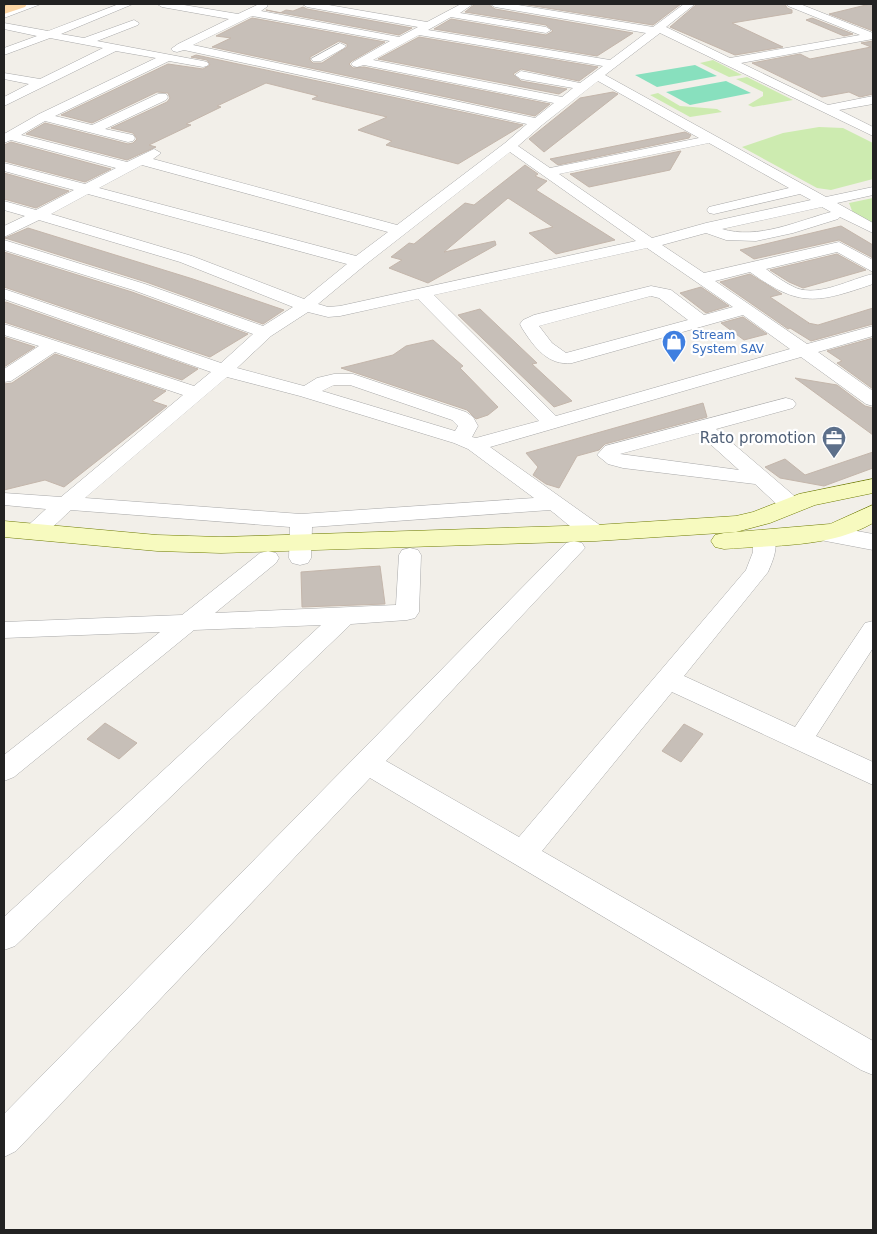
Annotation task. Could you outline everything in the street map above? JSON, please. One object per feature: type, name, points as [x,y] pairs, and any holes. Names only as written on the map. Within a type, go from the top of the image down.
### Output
[{"type":"main road","points":[[4,10],[21,4]]},
{"type":"main road","points":[[726,533],[791,505],[827,495],[873,486]]},
{"type":"main road","points":[[827,495],[865,518]]},
{"type":"main road","points":[[791,505],[807,523],[824,533]]},
{"type":"main road","points":[[4,544],[150,558],[268,558],[300,540],[410,555],[585,540],[726,533],[764,538],[824,533],[841,529],[865,518]]},
{"type":"main road","points":[[4,529],[188,544],[300,540],[585,540]]},
{"type":"street","points":[[4,15],[36,4]]},
{"type":"street","points":[[4,52],[128,4]]},
{"type":"street","points":[[162,4],[186,6],[238,17]]},
{"type":"street","points":[[7,137],[238,17],[267,4]]},
{"type":"street","points":[[307,4],[337,6],[377,16],[427,25]]},
{"type":"street","points":[[332,78],[349,64],[384,49],[465,4]]},
{"type":"street","points":[[495,4],[656,24],[873,132]]},
{"type":"street","points":[[33,531],[224,370],[265,332],[306,306],[359,262],[510,146],[537,122],[613,64],[656,24],[673,17],[690,4]]},
{"type":"street","points":[[792,4],[872,36]]},
{"type":"street","points":[[377,16],[392,9]]},
{"type":"street","points":[[250,12],[400,40]]},
{"type":"street","points":[[450,14],[546,30]]},
{"type":"street","points":[[86,41],[134,23]]},
{"type":"street","points":[[4,26],[212,66]]},
{"type":"street","points":[[416,31],[613,64]]},
{"type":"street","points":[[202,36],[220,39]]},
{"type":"street","points":[[729,62],[872,36]]},
{"type":"street","points":[[4,102],[115,46]]},
{"type":"street","points":[[182,46],[537,122]]},
{"type":"street","points":[[340,46],[312,58],[565,100]]},
{"type":"street","points":[[384,49],[402,53]]},
{"type":"street","points":[[506,72],[584,87]]},
{"type":"street","points":[[4,76],[41,83]]},
{"type":"street","points":[[598,76],[873,229]]},
{"type":"street","points":[[92,130],[162,97]]},
{"type":"street","points":[[827,109],[873,100]]},
{"type":"street","points":[[43,117],[128,138]]},
{"type":"street","points":[[7,137],[135,163],[400,231]]},
{"type":"street","points":[[546,173],[711,139]]},
{"type":"street","points":[[510,146],[546,173],[746,309],[803,352],[873,400]]},
{"type":"street","points":[[4,232],[154,153]]},
{"type":"street","points":[[4,167],[359,262]]},
{"type":"street","points":[[800,190],[706,212],[698,218],[706,228],[728,236],[753,237],[844,214]]},
{"type":"street","points":[[4,205],[186,259],[306,306],[328,312],[340,312],[650,244],[706,228],[873,191]]},
{"type":"street","points":[[4,245],[139,287],[265,332]]},
{"type":"street","points":[[701,279],[750,266],[839,247],[873,267]]},
{"type":"street","points":[[750,266],[790,291],[800,294],[816,294],[873,279]]},
{"type":"street","points":[[857,284],[873,294]]},
{"type":"street","points":[[702,322],[665,294],[651,291],[540,319],[529,324],[533,334],[557,357],[564,359],[702,322],[746,309]]},
{"type":"street","points":[[4,294],[224,370],[307,392],[468,442],[555,504],[585,540],[7,1131]]},
{"type":"street","points":[[423,294],[552,423]]},
{"type":"street","points":[[4,328],[197,393]]},
{"type":"street","points":[[468,442],[552,423],[873,331]]},
{"type":"street","points":[[4,377],[53,345]]},
{"type":"street","points":[[762,479],[623,462],[607,455],[612,450],[786,404]]},
{"type":"street","points":[[702,427],[791,505]]},
{"type":"street","points":[[4,499],[64,504],[300,540],[555,504]]},
{"type":"street","points":[[824,533],[873,542]]},
{"type":"street","points":[[522,854],[757,572],[763,561],[764,538]]},
{"type":"street","points":[[4,644],[14,630],[407,612],[410,555]]},
{"type":"street","points":[[4,770],[268,558]]},
{"type":"street","points":[[4,936],[345,616]]},
{"type":"street","points":[[800,740],[873,630]]},
{"type":"street","points":[[667,679],[873,774]]},
{"type":"street","points":[[368,763],[873,1059]]},
{"type":"green space","points":[[713,60],[742,75],[729,77],[700,63]]},
{"type":"green space","points":[[695,65],[717,76],[657,87],[635,75]]},
{"type":"green space","points":[[747,77],[793,100],[753,107],[748,105],[763,96],[763,92],[736,79]]},
{"type":"green space","points":[[726,81],[751,93],[690,105],[666,92]]},
{"type":"green space","points":[[658,93],[680,106],[717,109],[722,112],[690,117],[650,95]]},
{"type":"green space","points":[[819,127],[843,128],[873,143],[873,179],[831,190],[817,188],[742,147],[783,133]]},
{"type":"green space","points":[[873,198],[873,224],[853,213],[849,203]]},
{"type":"building","points":[[475,4],[488,4],[495,9],[633,33],[597,56],[434,29],[451,19],[546,35],[553,31],[546,25],[465,12]]},
{"type":"building","points":[[522,4],[681,4],[653,25]]},
{"type":"building","points":[[697,4],[785,4],[787,8],[792,10],[792,13],[732,23],[783,47],[735,55],[670,27]]},
{"type":"building","points":[[873,4],[873,31],[829,14]]},
{"type":"building","points":[[303,7],[412,28],[399,35],[281,13],[286,10],[293,11]]},
{"type":"building","points":[[252,18],[385,42],[349,64],[353,68],[364,67],[550,104],[535,116],[212,47],[231,38],[216,36]],"holes":[[[339,41],[347,44],[347,47],[322,63],[313,63],[310,60],[310,57]]]},
{"type":"building","points":[[812,18],[853,34],[844,36],[806,20]]},
{"type":"building","points":[[419,37],[598,67],[579,81],[521,69],[513,74],[521,81],[567,89],[559,94],[378,59]]},
{"type":"building","points":[[873,41],[873,94],[860,97],[849,92],[822,97],[752,63],[800,54],[810,59],[871,47],[861,43]]},
{"type":"building","points":[[196,55],[523,125],[458,164],[386,145],[392,141],[358,130],[387,117],[312,99],[318,96],[266,83],[217,106],[221,107],[186,124],[191,125],[149,145],[156,147],[127,160],[26,134],[45,123],[128,144],[133,143],[137,139],[133,133],[111,128],[167,102],[170,98],[168,93],[157,92],[92,123],[61,115],[168,64],[203,69],[210,65],[207,60],[191,57]]},
{"type":"building","points":[[613,92],[618,94],[544,152],[529,139],[580,98]]},
{"type":"building","points":[[685,132],[691,135],[689,138],[558,165],[550,159]]},
{"type":"building","points":[[11,142],[111,169],[85,182],[4,161],[4,145]]},
{"type":"building","points":[[681,151],[670,170],[589,187],[570,174]]},
{"type":"building","points":[[525,165],[538,174],[535,176],[547,181],[536,190],[615,240],[556,254],[529,233],[553,227],[508,198],[444,252],[495,241],[496,245],[428,283],[389,268],[402,260],[391,257],[409,243],[414,244],[465,203],[474,205]]},
{"type":"building","points":[[4,173],[69,191],[36,208],[4,199]]},
{"type":"building","points":[[841,226],[873,245],[873,258],[839,240],[754,259],[740,250]]},
{"type":"building","points":[[28,228],[193,279],[284,310],[263,324],[146,282],[5,238]]},
{"type":"building","points":[[4,252],[132,292],[248,334],[210,357],[4,287]]},
{"type":"building","points":[[837,254],[866,270],[803,288],[770,270]]},
{"type":"building","points":[[750,274],[782,294],[770,297],[808,323],[818,325],[873,308],[873,324],[811,341],[790,328],[788,329],[720,282]]},
{"type":"building","points":[[701,287],[729,306],[706,313],[680,293]]},
{"type":"building","points":[[6,302],[198,369],[182,380],[4,322],[4,303]]},
{"type":"building","points":[[480,309],[537,363],[532,364],[572,401],[554,407],[458,315]]},
{"type":"building","points":[[743,317],[767,334],[744,340],[721,323]]},
{"type":"building","points":[[4,337],[35,347],[4,367]]},
{"type":"building","points":[[873,338],[873,389],[837,363],[842,361],[827,351]]},
{"type":"building","points":[[433,340],[463,366],[460,368],[498,407],[488,415],[476,419],[467,410],[341,368],[393,355],[406,346]]},
{"type":"building","points":[[55,354],[166,391],[152,401],[167,406],[64,487],[45,480],[4,490],[4,384],[12,383]]},
{"type":"building","points":[[795,378],[837,385],[865,406],[873,408],[873,435]]},
{"type":"building","points":[[703,403],[707,417],[605,444],[599,450],[577,456],[559,488],[546,484],[533,475],[538,467],[526,453]]},
{"type":"building","points":[[873,452],[873,468],[824,486],[780,478],[765,467],[785,459],[805,475]]},
{"type":"building","points":[[380,566],[385,604],[302,607],[301,572]]},
{"type":"building","points":[[105,723],[137,743],[119,759],[87,739]]},
{"type":"building","points":[[684,724],[703,734],[681,762],[662,751]]},
{"type":"place","name":"Stream System SAV","points":[[674,363]]},
{"type":"place","name":"Rato promotion","points":[[834,459]]}]
